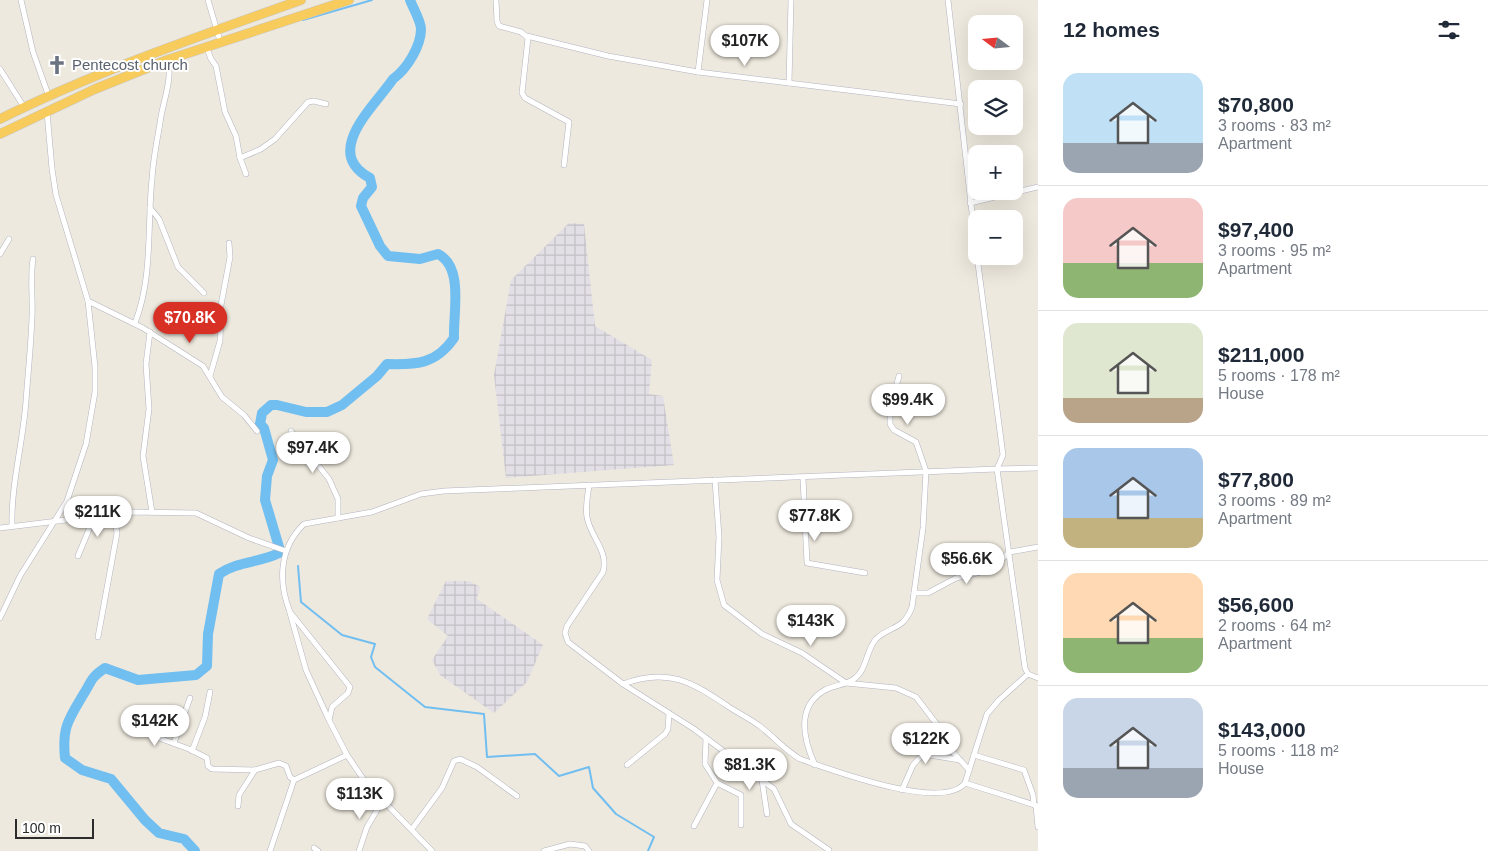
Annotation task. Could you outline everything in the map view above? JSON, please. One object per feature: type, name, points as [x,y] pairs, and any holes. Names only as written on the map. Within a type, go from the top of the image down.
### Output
[{"type":"highway","points":[[0,119],[103,74],[217,30],[302,0]]},
{"type":"highway","points":[[0,134],[167,60],[349,0]]},
{"type":"street","points":[[21,0],[33,52],[49,97]]},
{"type":"street","points":[[208,0],[220,41]]},
{"type":"street","points":[[496,0],[497,21],[500,26],[527,36],[599,54],[698,72],[961,104]]},
{"type":"street","points":[[698,72],[707,0]]},
{"type":"street","points":[[788,83],[791,0]]},
{"type":"street","points":[[948,0],[961,104],[971,210]]},
{"type":"street","points":[[527,36],[529,42],[522,93],[530,101],[569,122],[564,165]]},
{"type":"street","points":[[206,46],[216,66],[226,112],[236,136],[240,158],[246,174]]},
{"type":"street","points":[[135,323],[146,272],[152,170],[161,112],[171,72],[167,60]]},
{"type":"street","points":[[0,69],[24,107]]},
{"type":"street","points":[[240,158],[261,149],[275,139],[308,102],[314,101],[326,104]]},
{"type":"street","points":[[0,618],[20,576],[56,521],[77,477],[94,408],[95,367],[88,301],[56,195],[47,112]]},
{"type":"street","points":[[970,203],[1038,187]]},
{"type":"street","points":[[150,208],[160,219],[182,274],[204,292]]},
{"type":"street","points":[[0,254],[10,239]]},
{"type":"street","points":[[210,377],[220,341],[222,305],[230,257],[229,243]]},
{"type":"street","points":[[12,526],[14,479],[22,445],[32,325],[31,274],[33,259]]},
{"type":"street","points":[[979,265],[1003,455],[997,468],[1025,668],[1028,674],[1038,678]]},
{"type":"street","points":[[88,301],[135,323],[203,366],[222,397],[244,415],[257,431]]},
{"type":"street","points":[[150,332],[146,364],[149,408],[143,456],[152,512]]},
{"type":"street","points":[[815,765],[804,733],[808,707],[815,698],[826,690],[854,679],[860,672],[875,640],[902,625],[908,618],[914,594],[923,528],[926,471],[916,442],[894,430],[890,424],[890,409],[899,376]]},
{"type":"street","points":[[291,431],[329,479],[338,499],[338,518]]},
{"type":"street","points":[[432,851],[366,783],[347,755],[306,670],[282,588],[282,567],[286,551],[291,539],[304,524],[372,512],[421,494],[444,491],[803,478],[997,468],[1038,468]]},
{"type":"street","points":[[803,478],[807,563],[865,572]]},
{"type":"street","points":[[715,480],[719,537],[717,580],[724,605],[762,634],[802,653],[846,683],[896,688],[916,697],[960,760],[970,770]]},
{"type":"street","points":[[589,485],[587,518],[603,553],[605,564],[603,572],[565,633],[568,642],[623,684],[706,738],[774,789],[792,824],[829,850]]},
{"type":"street","points":[[0,528],[107,515],[152,512],[196,514],[249,538],[280,547],[286,551]]},
{"type":"street","points":[[98,637],[117,533],[116,527],[107,515]]},
{"type":"street","points":[[78,556],[90,528],[88,517]]},
{"type":"street","points":[[914,594],[928,593],[956,578],[989,570],[1010,552],[1038,547]]},
{"type":"street","points":[[290,612],[350,685],[348,694],[330,711],[329,720]]},
{"type":"street","points":[[623,684],[652,676],[676,679],[691,684],[761,727],[786,751],[815,765],[902,790],[941,793],[961,788],[965,783],[983,724],[992,706],[1028,674]]},
{"type":"street","points":[[192,751],[205,717],[210,692]]},
{"type":"street","points":[[174,743],[190,698]]},
{"type":"street","points":[[627,765],[665,734],[668,729],[669,713]]},
{"type":"street","points":[[126,726],[174,743],[207,758],[208,766],[212,769],[255,770],[279,763],[286,766],[290,777],[294,780]]},
{"type":"street","points":[[706,738],[705,764],[717,783],[741,795],[740,825]]},
{"type":"street","points":[[902,790],[913,765],[923,754],[960,760]]},
{"type":"street","points":[[270,851],[294,780],[347,755]]},
{"type":"street","points":[[974,755],[1024,770],[1036,806],[1038,827]]},
{"type":"street","points":[[412,829],[442,788],[454,761],[460,759],[477,767],[517,796]]},
{"type":"street","points":[[238,806],[239,795],[255,770]]},
{"type":"street","points":[[762,780],[767,814]]},
{"type":"street","points":[[694,826],[717,783]]},
{"type":"street","points":[[965,783],[1036,806]]},
{"type":"street","points":[[359,851],[367,826],[383,800]]},
{"type":"street","points":[[544,851],[578,844],[585,846],[589,851]]},
{"type":"shaded area","points":[[569,223],[584,224],[595,326],[652,360],[649,394],[663,396],[674,465],[506,478],[494,375],[511,280]]},
{"type":"shaded area","points":[[446,581],[469,581],[480,587],[477,599],[543,645],[527,682],[494,713],[440,675],[432,660],[448,636],[427,619]]},
{"type":"waterway","points":[[303,20],[372,0]]},
{"type":"waterway","points":[[195,851],[184,839],[159,833],[145,820],[111,779],[82,770],[65,758],[65,731],[70,718],[92,680],[96,674],[105,668],[138,680],[196,675],[207,666],[208,634],[219,574],[241,564],[264,559],[279,553],[279,547],[265,500],[267,476],[273,460],[264,428],[260,424],[262,413],[271,405],[306,412],[327,412],[342,405],[377,376],[387,364],[417,363],[433,358],[447,347],[454,338],[454,280],[446,260],[438,254],[420,259],[388,256],[380,246],[361,206],[363,198],[372,187],[370,178],[356,167],[351,156],[351,143],[356,129],[393,79],[408,63],[419,43],[421,26],[410,0]]},
{"type":"waterway","points":[[298,566],[301,602],[342,635],[375,644],[371,657],[375,667],[425,707],[484,714],[487,757],[535,754],[559,776],[589,767],[593,788],[616,814],[654,837],[648,851]]},
{"type":"place","name":"Pentecost church","points":[[57,65]]}]
